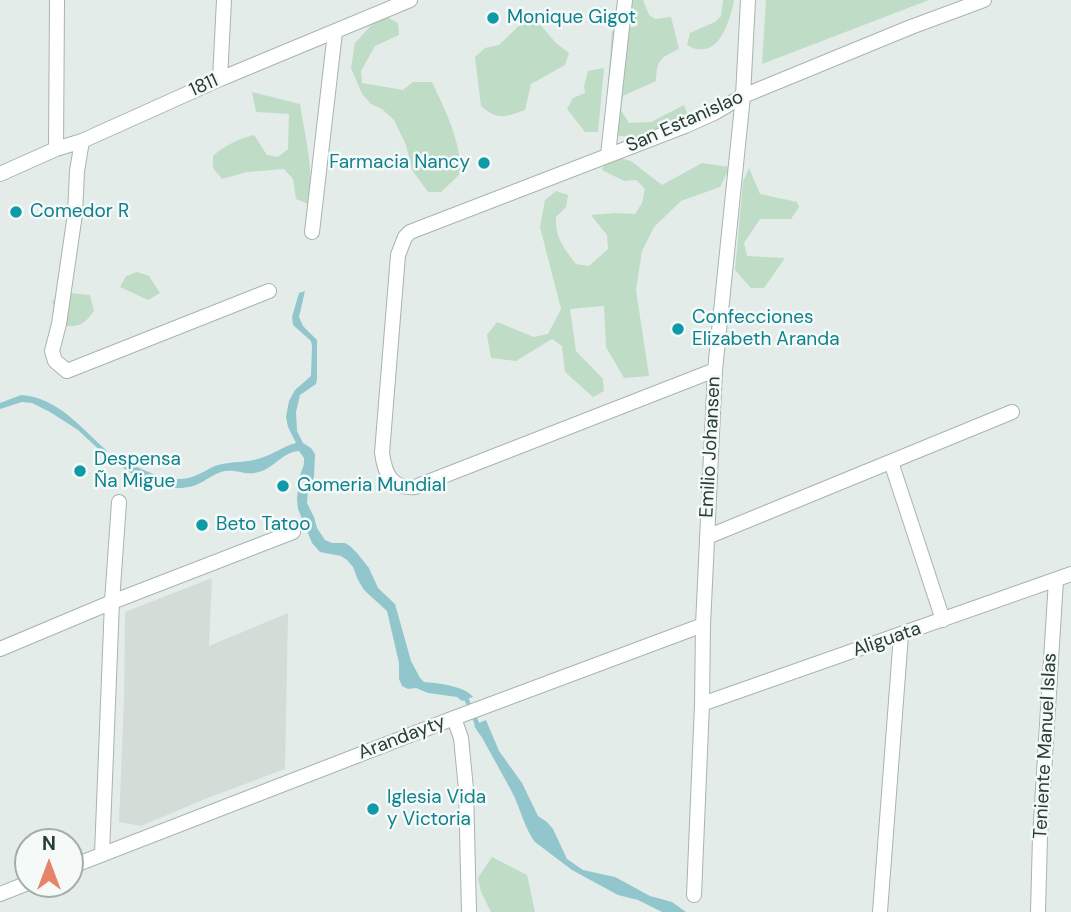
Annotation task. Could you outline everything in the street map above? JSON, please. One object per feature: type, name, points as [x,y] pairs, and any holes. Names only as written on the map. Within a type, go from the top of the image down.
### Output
[{"type":"street","points":[[56,149],[57,0]]},
{"type":"street","points":[[220,79],[224,0]]},
{"type":"street","name":"1811","points":[[0,174],[410,0]]},
{"type":"street","points":[[608,155],[625,0]]},
{"type":"street","name":"Emilio Johansen","points":[[694,895],[715,370],[743,96],[748,0]]},
{"type":"street","name":"San Estanislao","points":[[715,370],[415,487],[405,488],[398,485],[384,467],[382,453],[398,255],[405,237],[410,232],[699,119],[743,96],[984,0]]},
{"type":"street","points":[[312,232],[335,32]]},
{"type":"street","points":[[82,141],[76,171],[75,214],[59,324],[52,351],[55,361],[67,371],[269,291]]},
{"type":"street","points":[[707,537],[1012,412]]},
{"type":"street","points":[[891,462],[943,620]]},
{"type":"street","points":[[102,855],[118,502]]},
{"type":"street","points":[[0,649],[293,531]]},
{"type":"street","name":"Aliguata","points":[[702,704],[1071,574]]},
{"type":"street","name":"Teniente Manuel Islas","points":[[1038,912],[1056,580]]},
{"type":"street","name":"Arandayty","points":[[84,862],[490,704],[703,625]]},
{"type":"street","points":[[880,912],[901,635]]},
{"type":"street","points":[[457,717],[466,789],[469,912]]},
{"type":"shaded area","points":[[212,578],[209,646],[288,613],[285,769],[141,826],[119,822],[125,612]]},
{"type":"green space","points":[[629,0],[643,0],[649,15],[655,19],[671,17],[679,49],[661,60],[656,81],[623,96],[621,110],[629,123],[651,122],[684,105],[688,116],[673,129],[646,137],[619,136],[611,126],[607,97],[612,31],[637,26]]},
{"type":"green space","points":[[723,0],[734,0],[727,24],[718,40],[705,49],[687,45],[690,33],[715,22],[721,16]]},
{"type":"green space","points":[[766,0],[929,0],[762,64]]},
{"type":"green space","points":[[531,14],[556,43],[569,53],[565,65],[531,84],[525,110],[497,116],[481,106],[475,57],[485,48],[499,45]]},
{"type":"green space","points":[[387,17],[398,23],[399,35],[375,46],[361,71],[362,83],[403,90],[413,82],[432,82],[451,126],[461,173],[441,192],[428,192],[412,170],[406,145],[394,120],[362,94],[351,68],[355,43],[375,21]]},
{"type":"green space","points":[[604,68],[598,132],[585,132],[567,109],[573,98],[585,93],[588,71]]},
{"type":"green space","points":[[252,92],[300,104],[310,167],[308,204],[296,199],[293,179],[284,169],[247,172],[222,179],[213,168],[213,156],[232,143],[254,135],[267,155],[278,157],[288,149],[289,114],[256,112]]},
{"type":"green space","points":[[608,155],[631,161],[662,185],[702,163],[730,167],[720,187],[681,201],[654,227],[642,251],[636,290],[649,376],[624,378],[606,347],[604,306],[570,309],[576,351],[603,379],[604,391],[593,397],[565,372],[562,346],[552,339],[516,361],[491,358],[487,335],[497,322],[534,337],[548,334],[561,309],[540,227],[545,200],[556,191],[568,195],[566,207],[556,217],[556,224],[561,242],[576,264],[589,266],[608,249],[607,235],[591,215],[635,214],[642,203],[645,189],[636,180],[624,181],[602,170]]},
{"type":"green space","points":[[749,168],[760,194],[797,202],[799,207],[791,219],[760,219],[744,243],[747,256],[785,258],[764,288],[751,288],[735,270],[743,182]]},
{"type":"green space","points":[[137,272],[149,276],[160,293],[148,300],[120,287],[126,276]]},
{"type":"green space","points":[[60,292],[90,295],[94,311],[82,323],[65,326],[52,302]]},
{"type":"green space","points":[[492,857],[527,875],[535,912],[491,912],[481,892],[478,878]]},
{"type":"water","points":[[305,291],[299,317],[303,326],[317,340],[317,379],[316,384],[300,395],[296,412],[297,431],[303,443],[315,454],[314,477],[308,491],[307,503],[317,528],[325,540],[350,546],[369,568],[378,588],[395,604],[411,661],[420,678],[424,682],[458,688],[473,697],[462,701],[457,697],[402,686],[387,611],[364,590],[347,560],[341,556],[320,552],[312,543],[298,509],[299,478],[304,464],[304,458],[299,451],[289,453],[262,471],[225,471],[185,488],[154,484],[116,463],[116,456],[160,476],[188,478],[218,465],[261,458],[296,443],[286,417],[289,401],[295,390],[311,376],[311,341],[293,325],[292,317],[299,293]]},
{"type":"water","points":[[21,395],[35,397],[58,408],[107,451],[107,457],[78,430],[32,403],[22,402],[0,409],[0,403]]},
{"type":"water","points":[[486,720],[499,751],[522,783],[538,816],[553,829],[567,859],[583,870],[615,877],[650,896],[672,902],[686,912],[662,912],[638,900],[618,895],[572,870],[535,842],[512,792],[474,725]]},
{"type":"waterway","points":[[465,696],[478,726]]},
{"type":"place","name":"Monique Gigot","points":[[493,18]]},
{"type":"place","name":"Farmacia Nancy","points":[[484,163]]},
{"type":"place","name":"Comedor R","points":[[16,212]]},
{"type":"place","name":"Confecciones Elizabeth Aranda","points":[[678,329]]},
{"type":"place","name":"Despensa Ña Migue","points":[[80,471]]},
{"type":"place","name":"Gomeria Mundial","points":[[283,486]]},
{"type":"place","name":"Beto Tatoo","points":[[202,525]]},
{"type":"place","name":"Iglesia Vida y Victoria","points":[[373,809]]}]
